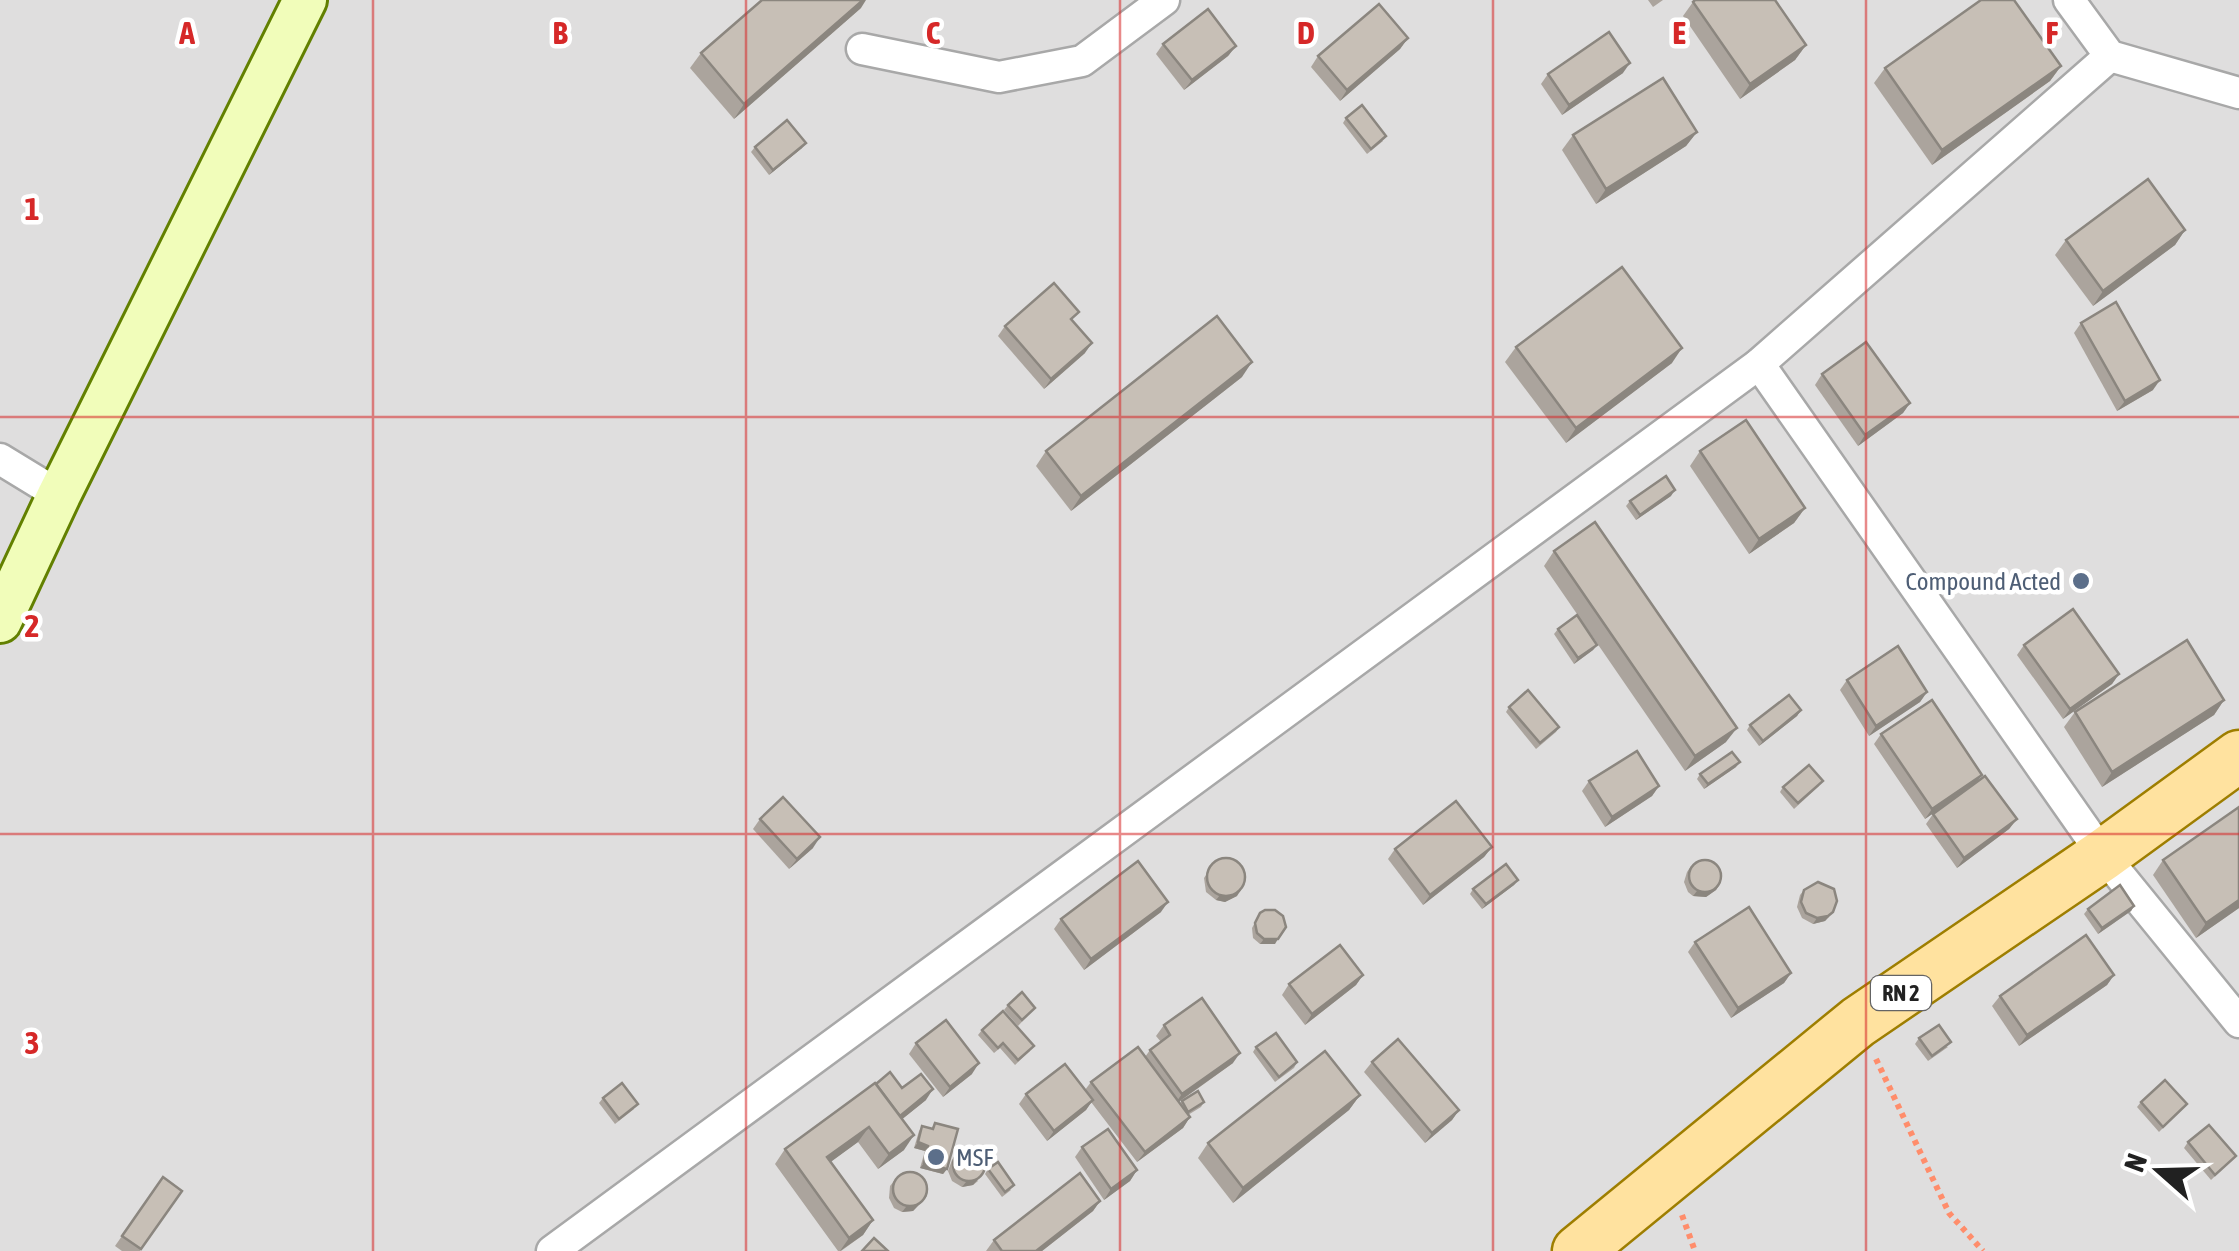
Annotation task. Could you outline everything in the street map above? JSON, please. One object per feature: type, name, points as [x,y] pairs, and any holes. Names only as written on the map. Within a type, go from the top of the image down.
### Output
[{"type":"main road","name":"RN 2","points":[[1578,1251],[1858,1022],[2103,855],[2239,756]]},
{"type":"street","points":[[0,621],[305,0]]},
{"type":"street","points":[[862,49],[999,77],[1082,61],[1164,0]]},
{"type":"street","points":[[2070,0],[2110,56],[2239,93]]},
{"type":"street","points":[[552,1251],[1758,364],[2110,56]]},
{"type":"street","points":[[1758,364],[2103,855],[2239,1022]]},
{"type":"street","points":[[0,458],[60,496]]},
{"type":"path","points":[[1858,1022],[1949,1214],[1983,1251]]},
{"type":"shaded area","points":[[0,0],[2239,0],[2239,1251],[0,1251]]},
{"type":"building","points":[[762,0],[863,0],[744,104],[701,53]]},
{"type":"building","points":[[1695,0],[1775,0],[1806,45],[1750,84]]},
{"type":"building","points":[[1981,0],[2014,0],[2061,66],[1942,150],[1885,68]]},
{"type":"building","points":[[1379,4],[1408,38],[1347,90],[1318,56]]},
{"type":"building","points":[[1208,9],[1236,46],[1192,80],[1163,44]]},
{"type":"building","points":[[1609,32],[1630,63],[1569,105],[1548,74]]},
{"type":"building","points":[[1663,78],[1697,132],[1606,189],[1573,135]]},
{"type":"building","points":[[1362,105],[1386,136],[1371,149],[1346,118]]},
{"type":"building","points":[[787,120],[806,143],[773,170],[755,147]]},
{"type":"building","points":[[2148,179],[2185,230],[2103,291],[2066,240]]},
{"type":"building","points":[[1622,267],[1682,348],[1576,428],[1516,347]]},
{"type":"building","points":[[1054,283],[1079,312],[1071,319],[1092,343],[1051,379],[1005,326]]},
{"type":"building","points":[[2116,302],[2160,380],[2125,401],[2081,323]]},
{"type":"building","points":[[1217,316],[1252,362],[1081,496],[1046,451]]},
{"type":"building","points":[[1866,342],[1910,403],[1865,435],[1822,374]]},
{"type":"building","points":[[1746,420],[1805,508],[1759,539],[1700,451]]},
{"type":"building","points":[[1666,476],[1675,490],[1640,515],[1630,501]]},
{"type":"building","points":[[1595,522],[1737,728],[1695,756],[1554,551]]},
{"type":"building","points":[[2073,609],[2119,674],[2070,709],[2024,645]]},
{"type":"building","points":[[1577,615],[1597,645],[1578,658],[1558,629]]},
{"type":"building","points":[[2187,640],[2224,700],[2112,772],[2075,712]]},
{"type":"building","points":[[1898,646],[1927,692],[1876,726],[1847,680]]},
{"type":"building","points":[[1528,690],[1559,727],[1540,743],[1509,707]]},
{"type":"building","points":[[1789,695],[1801,710],[1763,741],[1750,725]]},
{"type":"building","points":[[1932,700],[1982,775],[1932,809],[1881,734]]},
{"type":"building","points":[[1637,751],[1659,786],[1612,817],[1589,781]]},
{"type":"building","points":[[1732,752],[1740,762],[1708,784],[1700,774]]},
{"type":"building","points":[[1809,765],[1823,781],[1798,803],[1783,787]]},
{"type":"building","points":[[1985,776],[2017,819],[1964,858],[1933,814]]},
{"type":"building","points":[[783,797],[820,837],[797,859],[760,819]]},
{"type":"building","points":[[1456,801],[1492,847],[1430,895],[1395,849]]},
{"type":"building","points":[[2239,807],[2239,900],[2206,923],[2163,860]]},
{"type":"building","points":[[1226,858],[1239,864],[1245,877],[1239,890],[1226,896],[1213,890],[1207,877],[1213,864]]},
{"type":"building","points":[[1705,860],[1716,865],[1721,876],[1716,887],[1705,892],[1694,887],[1689,876],[1694,865]]},
{"type":"building","points":[[1138,861],[1168,902],[1091,959],[1061,919]]},
{"type":"building","points":[[1506,864],[1518,880],[1486,904],[1473,889]]},
{"type":"building","points":[[1818,882],[1834,889],[1837,901],[1833,912],[1817,918],[1806,913],[1801,902],[1804,890]]},
{"type":"building","points":[[2120,885],[2134,906],[2102,928],[2088,909]]},
{"type":"building","points":[[1749,907],[1791,973],[1738,1008],[1695,942]]},
{"type":"building","points":[[1265,910],[1275,910],[1283,916],[1286,927],[1278,939],[1264,939],[1257,933],[1255,923]]},
{"type":"building","points":[[2086,935],[2114,975],[2027,1035],[2000,996]]},
{"type":"building","points":[[1340,945],[1363,975],[1312,1014],[1289,984]]},
{"type":"building","points":[[1022,992],[1035,1008],[1022,1020],[1008,1005]]},
{"type":"building","points":[[1202,998],[1240,1053],[1182,1094],[1150,1050],[1170,1035],[1164,1025]]},
{"type":"building","points":[[1003,1011],[1034,1046],[1018,1060],[1003,1043],[998,1048],[982,1030]]},
{"type":"building","points":[[946,1020],[979,1063],[950,1087],[916,1043]]},
{"type":"building","points":[[1939,1025],[1951,1042],[1932,1056],[1919,1038]]},
{"type":"building","points":[[1276,1033],[1297,1062],[1279,1077],[1256,1047]]},
{"type":"building","points":[[1398,1039],[1459,1110],[1432,1133],[1372,1062]]},
{"type":"building","points":[[1138,1047],[1190,1117],[1145,1152],[1091,1082]]},
{"type":"building","points":[[1325,1051],[1360,1095],[1243,1188],[1208,1143]]},
{"type":"building","points":[[1065,1064],[1093,1100],[1054,1131],[1026,1094]]},
{"type":"building","points":[[890,1072],[902,1088],[921,1074],[933,1089],[900,1116],[876,1084]]},
{"type":"building","points":[[2165,1080],[2187,1104],[2163,1127],[2141,1102]]},
{"type":"building","points":[[622,1083],[638,1104],[619,1119],[603,1098]]},
{"type":"building","points":[[875,1083],[914,1135],[889,1154],[869,1127],[827,1157],[873,1220],[849,1238],[785,1149]]},
{"type":"building","points":[[1198,1091],[1204,1102],[1188,1112],[1182,1101]]},
{"type":"building","points":[[935,1123],[958,1129],[947,1169],[924,1163],[928,1146],[918,1142],[922,1126],[933,1129]]},
{"type":"building","points":[[2209,1125],[2236,1156],[2215,1175],[2188,1142]]},
{"type":"building","points":[[1108,1129],[1137,1170],[1111,1189],[1082,1147]]},
{"type":"building","points":[[969,1149],[981,1153],[985,1165],[981,1177],[969,1181],[957,1177],[953,1165],[957,1153]]},
{"type":"building","points":[[998,1162],[1014,1185],[1005,1192],[988,1169]]},
{"type":"building","points":[[910,1172],[922,1177],[927,1189],[922,1201],[910,1206],[898,1201],[893,1189],[898,1177]]},
{"type":"building","points":[[1080,1173],[1100,1201],[1036,1251],[1002,1251],[994,1240]]},
{"type":"building","points":[[163,1177],[182,1191],[141,1249],[122,1236]]},
{"type":"building","points":[[874,1238],[888,1251],[862,1251]]},
{"type":"place","name":"Compound Acted","points":[[2081,581]]},
{"type":"place","name":"MSF","points":[[936,1157]]}]
